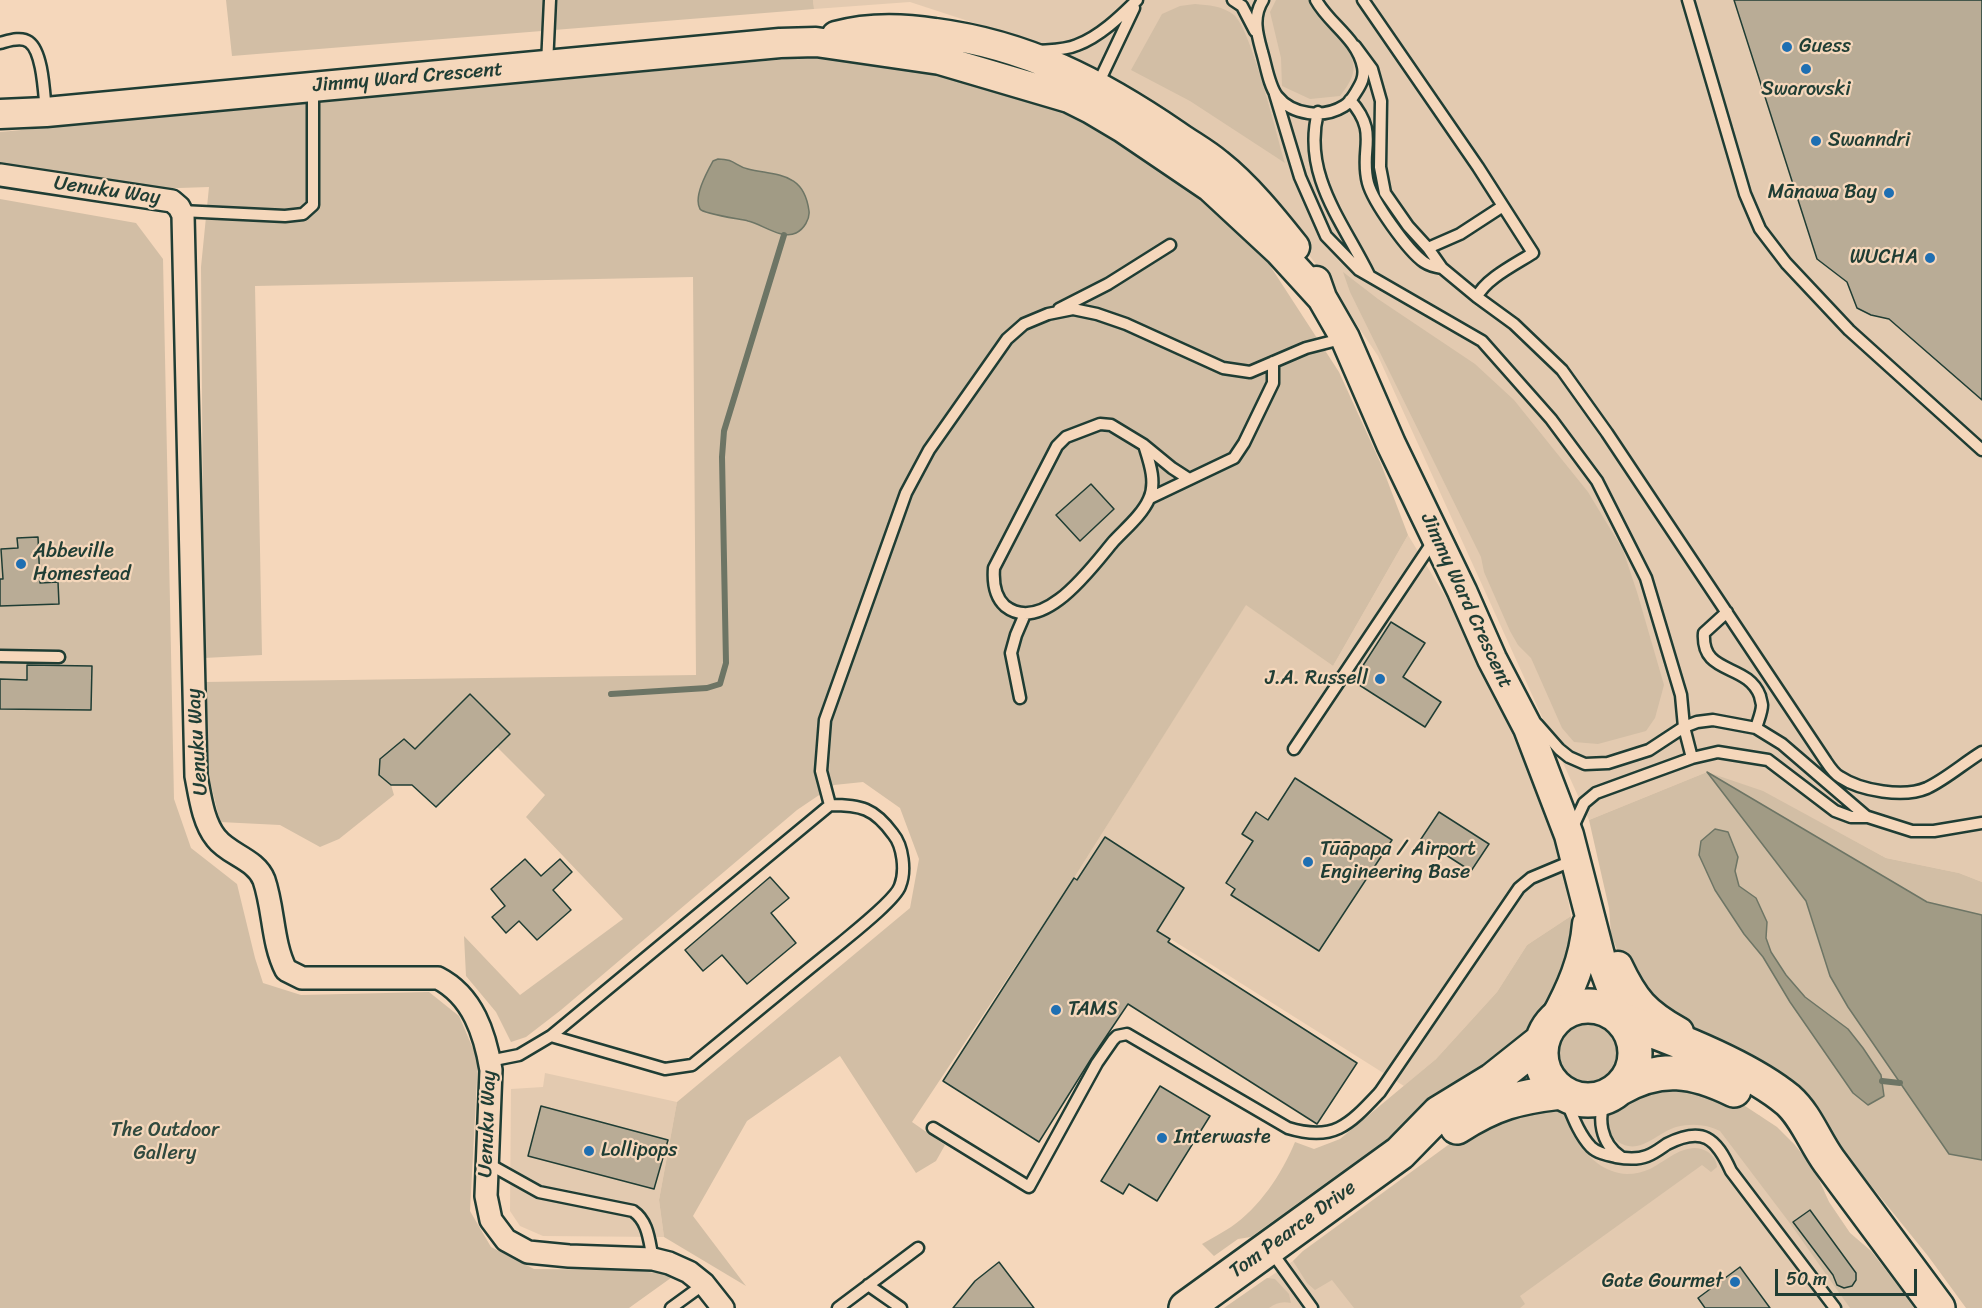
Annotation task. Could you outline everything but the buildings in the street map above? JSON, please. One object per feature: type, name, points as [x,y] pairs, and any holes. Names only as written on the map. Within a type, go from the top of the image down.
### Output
[{"type":"main road","points":[[1827,1158],[1756,1102],[1706,1077],[1689,1073],[1663,1073],[1635,1080],[1614,1092],[1593,1100],[1577,1099],[1562,1093],[1545,1074],[1541,1058],[1548,1031],[1566,1011],[1580,1006],[1596,1006],[1610,1010],[1623,1020],[1658,1033],[1758,1079],[1797,1110],[1827,1158],[1938,1308]]},
{"type":"main road","points":[[1614,1092],[1630,1076],[1635,1063],[1636,1047],[1632,1033],[1623,1020]]},
{"type":"main road","name":"Tom Pearce Drive","points":[[1186,1308],[1400,1153],[1439,1113],[1493,1080],[1548,1031]]},
{"type":"main road","name":"Tom Pearce Drive","points":[[1400,1153],[1450,1131],[1493,1106],[1528,1096],[1562,1093]]},
{"type":"street","name":"Jimmy Ward Crescent","points":[[816,42],[861,31],[909,29],[956,36],[1024,53],[1094,97],[1210,187],[1280,252],[1322,298],[1345,338],[1492,659],[1528,728],[1573,847],[1602,963],[1623,1020]]},
{"type":"street","name":"Jimmy Ward Crescent","points":[[0,114],[46,112],[780,43],[816,42],[940,60],[1044,90],[1094,97]]},
{"type":"street","name":"Uenuku Way","points":[[0,175],[84,189],[147,195],[172,201],[183,215],[196,776],[206,818],[216,838],[226,848],[250,863],[264,880],[276,940],[286,970],[302,978],[438,978],[449,984],[470,1006],[480,1025],[489,1060],[491,1070],[486,1196],[491,1220],[506,1240],[528,1252],[653,1259],[689,1272],[704,1284],[723,1308]]},
{"type":"street","name":"Jimmy Ward Crescent","points":[[1548,1031],[1571,990],[1578,971],[1586,936],[1588,911]]},
{"type":"street","points":[[1588,911],[1642,1007],[1660,1022],[1718,1053],[1758,1079]]},
{"type":"lane","points":[[547,65],[550,0]]},
{"type":"lane","points":[[1024,53],[1075,46],[1122,15],[1138,0]]},
{"type":"lane","points":[[1094,97],[1138,0]]},
{"type":"lane","points":[[1233,0],[1242,6],[1258,36]]},
{"type":"lane","points":[[1263,0],[1257,9],[1255,22],[1258,36],[1300,177],[1326,236],[1359,270],[1436,312],[1482,341],[1551,419],[1597,481],[1646,578],[1681,695],[1684,727],[1692,758]]},
{"type":"lane","points":[[1316,0],[1372,69],[1381,101],[1380,168],[1385,193],[1442,268],[1514,324],[1562,370],[1838,776],[1856,785],[1875,790],[1904,792],[1926,788],[1982,752]]},
{"type":"lane","points":[[1363,0],[1533,253],[1488,282],[1480,289],[1477,297]]},
{"type":"lane","points":[[1688,0],[1745,194],[1760,230],[1780,256],[1849,330],[1982,450]]},
{"type":"lane","points":[[0,43],[23,39],[30,42],[39,58],[46,112]]},
{"type":"lane","points":[[1275,94],[1294,110],[1308,113],[1329,111],[1345,106],[1363,80],[1363,67],[1355,46]]},
{"type":"lane","points":[[181,211],[285,216],[303,214],[312,205],[314,87]]},
{"type":"lane","points":[[1350,100],[1368,129],[1366,171],[1371,194],[1408,248],[1432,266],[1442,268]]},
{"type":"lane","points":[[1318,112],[1313,147],[1317,171],[1330,203],[1369,275]]},
{"type":"lane","points":[[1428,248],[1460,234],[1503,206]]},
{"type":"lane","points":[[830,805],[821,771],[825,720],[906,493],[929,450],[1007,339],[1024,324],[1108,284],[1170,246]]},
{"type":"lane","points":[[1048,314],[1073,309],[1097,314],[1126,324],[1223,368],[1250,372],[1316,345],[1345,338]]},
{"type":"lane","points":[[1189,479],[1144,445],[1111,425],[1100,424],[1066,437],[1058,446],[994,568],[993,577],[999,601],[1011,610],[1025,614],[1046,609],[1074,587],[1150,498],[1234,458],[1244,443],[1273,383],[1273,362]]},
{"type":"lane","points":[[1144,445],[1152,474],[1150,498]]},
{"type":"lane","points":[[1294,749],[1436,537]]},
{"type":"lane","points":[[1726,612],[1704,633],[1703,645],[1709,656],[1718,664],[1751,681],[1758,691],[1763,704],[1756,728]]},
{"type":"lane","points":[[1020,698],[1011,653],[1025,614]]},
{"type":"lane","points":[[0,656],[59,657]]},
{"type":"lane","points":[[1508,690],[1559,749],[1569,758],[1585,764],[1608,763],[1649,750],[1684,727],[1697,722],[1713,720],[1756,728],[1782,744],[1868,818]]},
{"type":"lane","points":[[933,1128],[1029,1187],[1097,1063],[1117,1036],[1127,1034],[1288,1128],[1308,1134],[1331,1131],[1354,1118],[1380,1092],[1519,888],[1544,872],[1573,847],[1584,804],[1596,793],[1692,758],[1718,752],[1768,760],[1835,811],[1912,831],[1934,831],[1982,823]]},
{"type":"lane","points":[[489,1060],[519,1055],[551,1036],[830,805],[856,805],[875,815],[889,828],[899,842],[902,863],[900,888],[873,916],[692,1065],[665,1069],[551,1036]]},
{"type":"lane","points":[[1614,1092],[1601,1111],[1602,1130],[1616,1154],[1624,1159]]},
{"type":"lane","points":[[1562,1093],[1591,1147],[1607,1155],[1624,1159],[1648,1156],[1674,1141],[1688,1137],[1701,1137],[1714,1142],[1722,1151],[1731,1171],[1835,1308]]},
{"type":"lane","points":[[487,1162],[539,1192],[633,1211],[645,1223],[653,1259]]},
{"type":"lane","points":[[838,1308],[918,1248]]},
{"type":"lane","points":[[1269,1249],[1312,1308]]},
{"type":"lane","points":[[671,1308],[704,1284]]},
{"type":"lane","points":[[868,1285],[901,1308]]},
{"type":"shaded area","name":"Mānawa Bay","points":[[813,0],[1982,0],[1982,882],[1959,873],[1886,858],[1836,831],[1707,772],[1589,820],[1378,356],[1316,264],[1242,171],[1166,114],[1060,51],[910,2],[814,9]]},
{"type":"shaded area","points":[[728,160],[744,168],[779,175],[795,182],[802,189],[809,211],[809,217],[804,226],[790,235],[700,209],[698,198],[707,171],[713,161]]},
{"type":"shaded area","points":[[1408,535],[1453,609],[1499,703],[1558,844],[1571,916],[1527,945],[1497,992],[1436,1059],[1404,1086],[1074,878],[1246,604],[1333,666]]},
{"type":"shaded area","points":[[1707,772],[1927,902],[1982,915],[1982,1160],[1949,1154],[1848,1007],[1830,976],[1806,901]]},
{"type":"shaded area","points":[[1715,829],[1728,832],[1738,857],[1735,871],[1739,886],[1756,898],[1767,922],[1766,938],[1771,952],[1786,975],[1805,997],[1848,1029],[1863,1048],[1881,1075],[1884,1096],[1868,1105],[1853,1093],[1790,1002],[1763,957],[1744,934],[1715,890],[1699,855],[1701,841]]},
{"type":"shaded area","name":"Lollipops","points":[[545,1073],[677,1102],[659,1200],[664,1237],[543,1236],[520,1226],[510,1211],[511,1089],[543,1087]]},
{"type":"shaded area","points":[[1615,1101],[1759,1115],[1794,1144],[1814,1169],[1829,1202],[1850,1233],[1871,1251],[1915,1308],[1224,1308],[1293,1261],[1303,1251],[1563,1111],[1568,1118]]},
{"type":"green space","points":[[226,0],[813,0],[814,9],[232,56]]},
{"type":"green space","points":[[1276,0],[1309,0],[1348,50],[1353,71],[1347,87],[1340,96],[1310,99],[1282,86],[1281,58],[1270,12]]},
{"type":"green space","points":[[1195,4],[1225,10],[1234,15],[1241,24],[1270,108],[1285,163],[1190,101],[1131,70],[1162,14],[1180,6]]},
{"type":"green space","points":[[841,54],[969,74],[1067,112],[1163,167],[1204,201],[1265,258],[1339,372],[1381,464],[1408,535],[1333,666],[1246,605],[1074,878],[912,1122],[945,1145],[936,1161],[916,1173],[840,1056],[747,1121],[693,1216],[746,1286],[664,1237],[659,1200],[677,1102],[910,908],[919,859],[900,808],[863,782],[834,785],[797,810],[561,1010],[526,1037],[511,1042],[496,1012],[466,976],[464,936],[520,995],[623,919],[526,817],[545,795],[497,747],[509,733],[471,694],[415,749],[404,739],[380,759],[379,775],[391,785],[394,795],[339,839],[320,847],[280,825],[220,822],[206,764],[204,682],[696,675],[693,277],[255,286],[262,655],[204,658],[201,267],[209,187],[149,189],[0,167],[0,132]]},
{"type":"green space","name":"The Outdoor Gallery","points":[[0,199],[136,223],[163,259],[174,799],[191,848],[237,884],[263,983],[301,995],[429,992],[459,1016],[478,1060],[470,1211],[491,1247],[534,1269],[629,1270],[675,1275],[629,1308],[0,1308]]},
{"type":"green space","points":[[1343,272],[1378,299],[1475,364],[1514,400],[1588,492],[1623,550],[1664,685],[1655,718],[1646,731],[1598,744],[1574,742],[1562,728],[1531,658],[1518,645],[1510,631],[1484,572],[1481,557],[1350,292]]},
{"type":"green space","points":[[1707,772],[1763,791],[1886,858],[1959,873],[1982,882],[1982,1308],[1966,1308],[1928,1256],[1813,1114],[1685,1033],[1623,966],[1611,934],[1609,908],[1589,820]]},
{"type":"green space","points":[[1571,916],[1574,944],[1554,1002],[1528,1042],[1431,1107],[1251,1237],[1238,1239],[1214,1256],[1202,1244],[1231,1227],[1251,1210],[1269,1189],[1295,1142],[1314,1149],[1340,1139],[1436,1059],[1497,992],[1527,945]]},
{"type":"green space","points":[[1587,1018],[1600,1021],[1611,1028],[1618,1039],[1621,1052],[1618,1065],[1611,1076],[1600,1083],[1587,1086],[1574,1083],[1563,1076],[1556,1065],[1553,1052],[1556,1039],[1563,1028],[1574,1021]]},
{"type":"green space","points":[[1649,1082],[1736,1100],[1777,1127],[1814,1169],[1829,1202],[1850,1233],[1871,1251],[1915,1308],[1850,1308],[1720,1131],[1699,1125],[1688,1125],[1676,1127],[1640,1145],[1625,1145],[1617,1141],[1612,1136],[1609,1127],[1611,1109],[1624,1095]]},
{"type":"green space","points":[[1558,1108],[1567,1118],[1577,1139],[1591,1158],[1611,1171],[1627,1174],[1642,1172],[1678,1153],[1693,1148],[1708,1152],[1717,1167],[1711,1172],[1702,1165],[1520,1296],[1525,1304],[1520,1308],[1354,1308],[1332,1280],[1315,1290],[1307,1283],[1293,1261],[1303,1251],[1485,1118]]},
{"type":"green space","points":[[1267,1278],[1275,1279],[1289,1294],[1291,1303],[1279,1303],[1269,1308],[1224,1308]]},
{"type":"waterway","points":[[611,694],[707,688],[720,684],[726,663],[722,457],[724,431],[784,235]]},
{"type":"waterway","points":[[1882,1081],[1900,1083]]},
{"type":"place","name":"Guess","points":[[1787,47]]},
{"type":"place","name":"Swarovski","points":[[1806,69]]},
{"type":"place","name":"Swanndri","points":[[1816,141]]},
{"type":"place","name":"Mānawa Bay","points":[[1889,193]]},
{"type":"place","name":"WUCHA","points":[[1930,258]]},
{"type":"place","name":"Abbeville Homestead","points":[[21,564]]},
{"type":"place","name":"J.A. Russell","points":[[1380,679]]},
{"type":"place","name":"Tūāpapa / Airport Engineering Base","points":[[1308,862]]},
{"type":"place","name":"TAMS","points":[[1056,1010]]},
{"type":"place","name":"Interwaste","points":[[1162,1138]]},
{"type":"place","name":"Lollipops","points":[[589,1151]]},
{"type":"place","name":"Gate Gourmet","points":[[1735,1282]]}]
